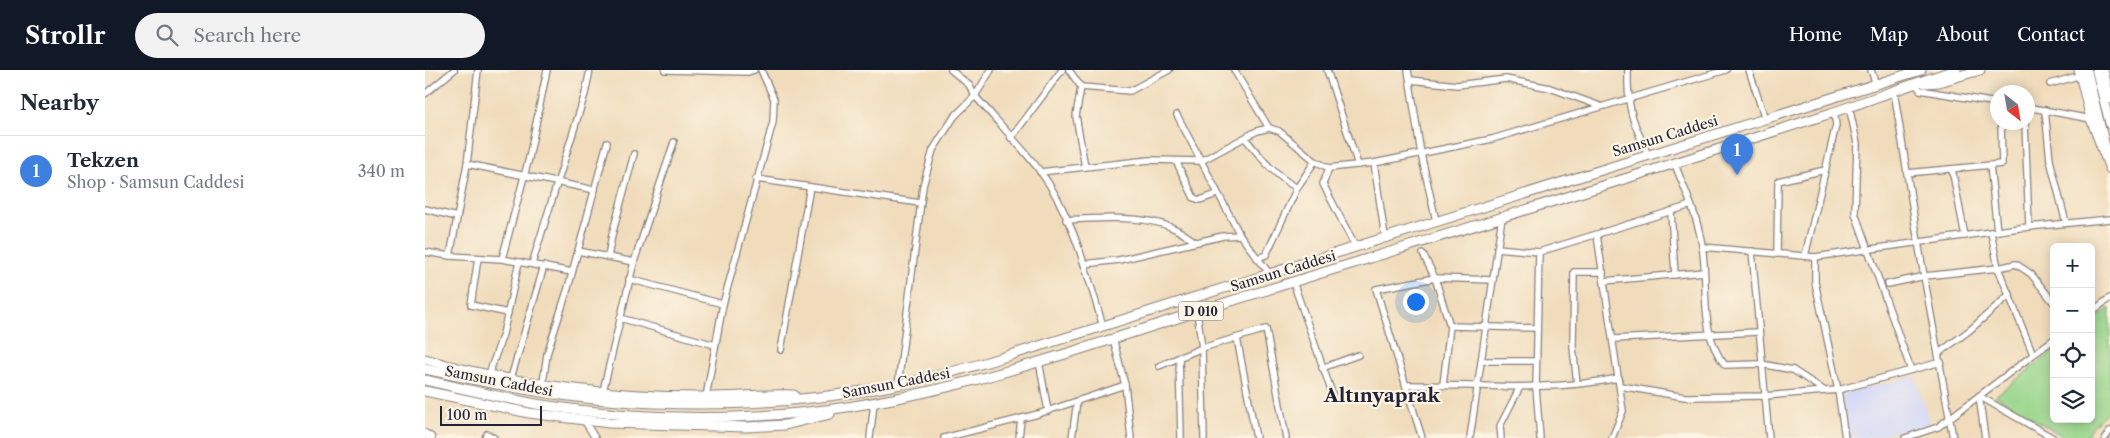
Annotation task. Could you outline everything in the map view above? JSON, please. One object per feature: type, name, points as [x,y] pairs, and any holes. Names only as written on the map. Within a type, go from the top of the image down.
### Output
[{"type":"highway","name":"Samsun Caddesi","points":[[425,368],[531,390],[606,400],[708,404],[782,401],[898,385],[973,366],[1103,326],[1921,70]]},
{"type":"highway","name":"Samsun Caddesi","points":[[425,380],[543,405],[589,411],[668,416],[758,416],[874,403],[943,389],[1039,361],[1834,112],[1956,70]]},
{"type":"highway","points":[[1915,83],[1939,82],[1980,70]]},
{"type":"highway","points":[[2103,70],[2108,83],[2110,100]]},
{"type":"highway","points":[[2083,72],[2091,119],[2110,169]]},
{"type":"highway","points":[[425,359],[511,378],[603,391],[706,397],[827,396]]},
{"type":"highway","points":[[425,391],[529,413],[609,423],[785,425],[874,403]]},
{"type":"main road","points":[[2097,70],[2110,125]]},
{"type":"main road","points":[[2083,72],[2110,164]]},
{"type":"main road","points":[[425,434],[431,438]]},
{"type":"street","points":[[425,94],[454,70]]},
{"type":"street","points":[[450,256],[467,164],[478,70]]},
{"type":"street","points":[[502,259],[525,176],[547,70]]},
{"type":"street","points":[[532,264],[585,94],[590,70]]},
{"type":"street","points":[[665,70],[748,72],[754,70]]},
{"type":"street","points":[[706,397],[723,304],[773,122],[774,98],[761,70]]},
{"type":"street","points":[[951,70],[969,85],[975,96],[1040,172],[1067,220],[1103,326]]},
{"type":"street","points":[[898,385],[921,203],[933,150],[954,118],[975,96],[991,70]]},
{"type":"street","points":[[1011,138],[1062,70]]},
{"type":"street","points":[[1069,70],[1081,87],[1076,116],[1085,167]]},
{"type":"street","points":[[1081,87],[1130,91],[1169,70]]},
{"type":"street","points":[[1234,70],[1269,128]]},
{"type":"street","points":[[1327,70],[1357,165]]},
{"type":"street","points":[[1407,70],[1411,80],[1421,154],[1436,221]]},
{"type":"street","points":[[1628,70],[1627,98],[1631,118],[1648,155]]},
{"type":"street","points":[[1040,172],[1149,160],[1201,161],[1269,128],[1279,131],[1315,162],[1329,168],[1374,163],[1492,139],[1726,70]]},
{"type":"street","points":[[1749,70],[1765,119]]},
{"type":"street","points":[[1871,70],[1876,85]]},
{"type":"street","points":[[2050,84],[2083,72]]},
{"type":"street","points":[[1411,80],[1457,85],[1506,79],[1550,88],[1600,106]]},
{"type":"street","points":[[1915,83],[1920,90],[1990,102]]},
{"type":"street","points":[[1894,90],[1918,242],[1941,362],[1953,438]]},
{"type":"street","points":[[1849,106],[1857,143],[1855,213],[1911,370]]},
{"type":"street","points":[[2035,108],[2091,119]]},
{"type":"street","points":[[2045,110],[2050,160],[2066,223]]},
{"type":"street","points":[[1805,256],[1836,125],[1834,112]]},
{"type":"street","points":[[1177,115],[1240,235],[1269,273]]},
{"type":"street","points":[[1907,173],[2002,164],[2001,130]]},
{"type":"street","points":[[2025,130],[2029,227]]},
{"type":"street","points":[[1245,138],[1269,168],[1279,177],[1297,188]]},
{"type":"street","points":[[603,391],[629,279],[674,142]]},
{"type":"street","points":[[543,383],[547,354],[578,251],[607,143]]},
{"type":"street","points":[[609,257],[612,235],[634,154]]},
{"type":"street","points":[[1176,161],[1194,198],[1200,200],[1217,194]]},
{"type":"street","points":[[1257,258],[1265,255],[1297,188],[1315,162]]},
{"type":"street","points":[[1674,162],[1691,206],[1703,247],[1706,314],[1714,351],[1725,364],[1761,364],[1793,370],[1825,391]]},
{"type":"street","points":[[1374,163],[1385,237]]},
{"type":"street","points":[[467,164],[595,190]]},
{"type":"street","points":[[1990,165],[1997,231]]},
{"type":"street","points":[[1329,168],[1323,184],[1355,246]]},
{"type":"street","points":[[1952,169],[1965,236]]},
{"type":"street","points":[[1777,254],[1778,180],[1825,170]]},
{"type":"street","points":[[756,179],[921,203]]},
{"type":"street","points":[[781,350],[809,187]]},
{"type":"street","points":[[1497,248],[1539,252],[1691,206]]},
{"type":"street","points":[[425,209],[457,217]]},
{"type":"street","points":[[1671,212],[1675,275]]},
{"type":"street","points":[[1067,220],[1114,217],[1140,220],[1173,227],[1196,242]]},
{"type":"street","points":[[1470,438],[1479,385],[1501,217]]},
{"type":"street","points":[[1703,247],[1815,257],[1997,231],[2110,218]]},
{"type":"street","points":[[1991,232],[1998,268],[2033,354]]},
{"type":"street","points":[[1083,264],[1119,260],[1196,242],[1240,235]]},
{"type":"street","points":[[1597,235],[1623,411],[1612,438]]},
{"type":"street","points":[[578,251],[634,262]]},
{"type":"street","points":[[1752,251],[1769,438]]},
{"type":"street","points":[[425,252],[450,256],[502,259],[572,272]]},
{"type":"street","points":[[1539,252],[1536,387],[1540,438]]},
{"type":"street","points":[[1423,254],[1435,278],[1450,326],[1443,385]]},
{"type":"street","points":[[1815,257],[1815,282],[1838,390],[1845,438]]},
{"type":"street","points":[[478,258],[471,305],[508,313]]},
{"type":"street","points":[[489,374],[508,313],[519,262]]},
{"type":"street","points":[[1888,284],[1925,276],[1998,268],[2016,264],[2031,274],[2050,298]]},
{"type":"street","points":[[511,378],[544,266]]},
{"type":"street","points":[[1577,384],[1573,347],[1574,272],[1603,272]]},
{"type":"street","points":[[1604,281],[1704,272]]},
{"type":"street","points":[[1423,438],[1376,289],[1435,278],[1493,280]]},
{"type":"street","points":[[629,279],[723,304]]},
{"type":"street","points":[[1293,282],[1331,392]]},
{"type":"street","points":[[1939,353],[1970,330],[2010,294]]},
{"type":"street","points":[[2095,309],[2110,298]]},
{"type":"street","points":[[1197,312],[1202,348],[1204,438]]},
{"type":"street","points":[[620,318],[715,345]]},
{"type":"street","points":[[1450,326],[1537,328]]},
{"type":"street","points":[[1159,366],[1202,348],[1266,330],[1286,438]]},
{"type":"street","points":[[1613,339],[1758,332]]},
{"type":"street","points":[[1113,338],[1125,385],[1131,438]]},
{"type":"street","points":[[1237,338],[1256,438]]},
{"type":"street","points":[[1905,438],[1923,436],[1938,428],[2050,342]]},
{"type":"street","points":[[1322,368],[1358,355]]},
{"type":"street","points":[[1179,357],[1181,438]]},
{"type":"street","points":[[1039,361],[1048,411]]},
{"type":"street","points":[[1482,361],[1536,361]]},
{"type":"street","points":[[1620,386],[1685,397],[1765,396],[1838,390],[1941,362]]},
{"type":"street","points":[[1405,384],[1536,387],[1619,378]]},
{"type":"street","points":[[944,438],[955,437],[1021,419],[1125,385]]},
{"type":"street","points":[[1501,438],[1500,426],[1520,386]]},
{"type":"street","points":[[1979,396],[1985,438]]},
{"type":"street","points":[[1979,396],[2053,438]]},
{"type":"street","points":[[1072,438],[1077,402]]},
{"type":"street","points":[[870,438],[874,403]]},
{"type":"street","points":[[1019,438],[1021,419]]},
{"type":"street","points":[[584,420],[595,438]]},
{"type":"street","points":[[2105,438],[2110,431]]},
{"type":"street","points":[[485,438],[487,434],[494,438]]},
{"type":"shaded area","points":[[1915,376],[1930,424],[1869,438],[1849,438],[1842,394]]},
{"type":"green space","points":[[2110,308],[2110,409],[2093,426],[2086,438],[2066,438],[1995,396],[2050,354],[2050,423],[2095,423],[2095,319]]},
{"type":"place","name":"Tekzen","points":[[1737,175]]},
{"type":"district","name":"Altınyaprak","points":[[1382,395]]}]
